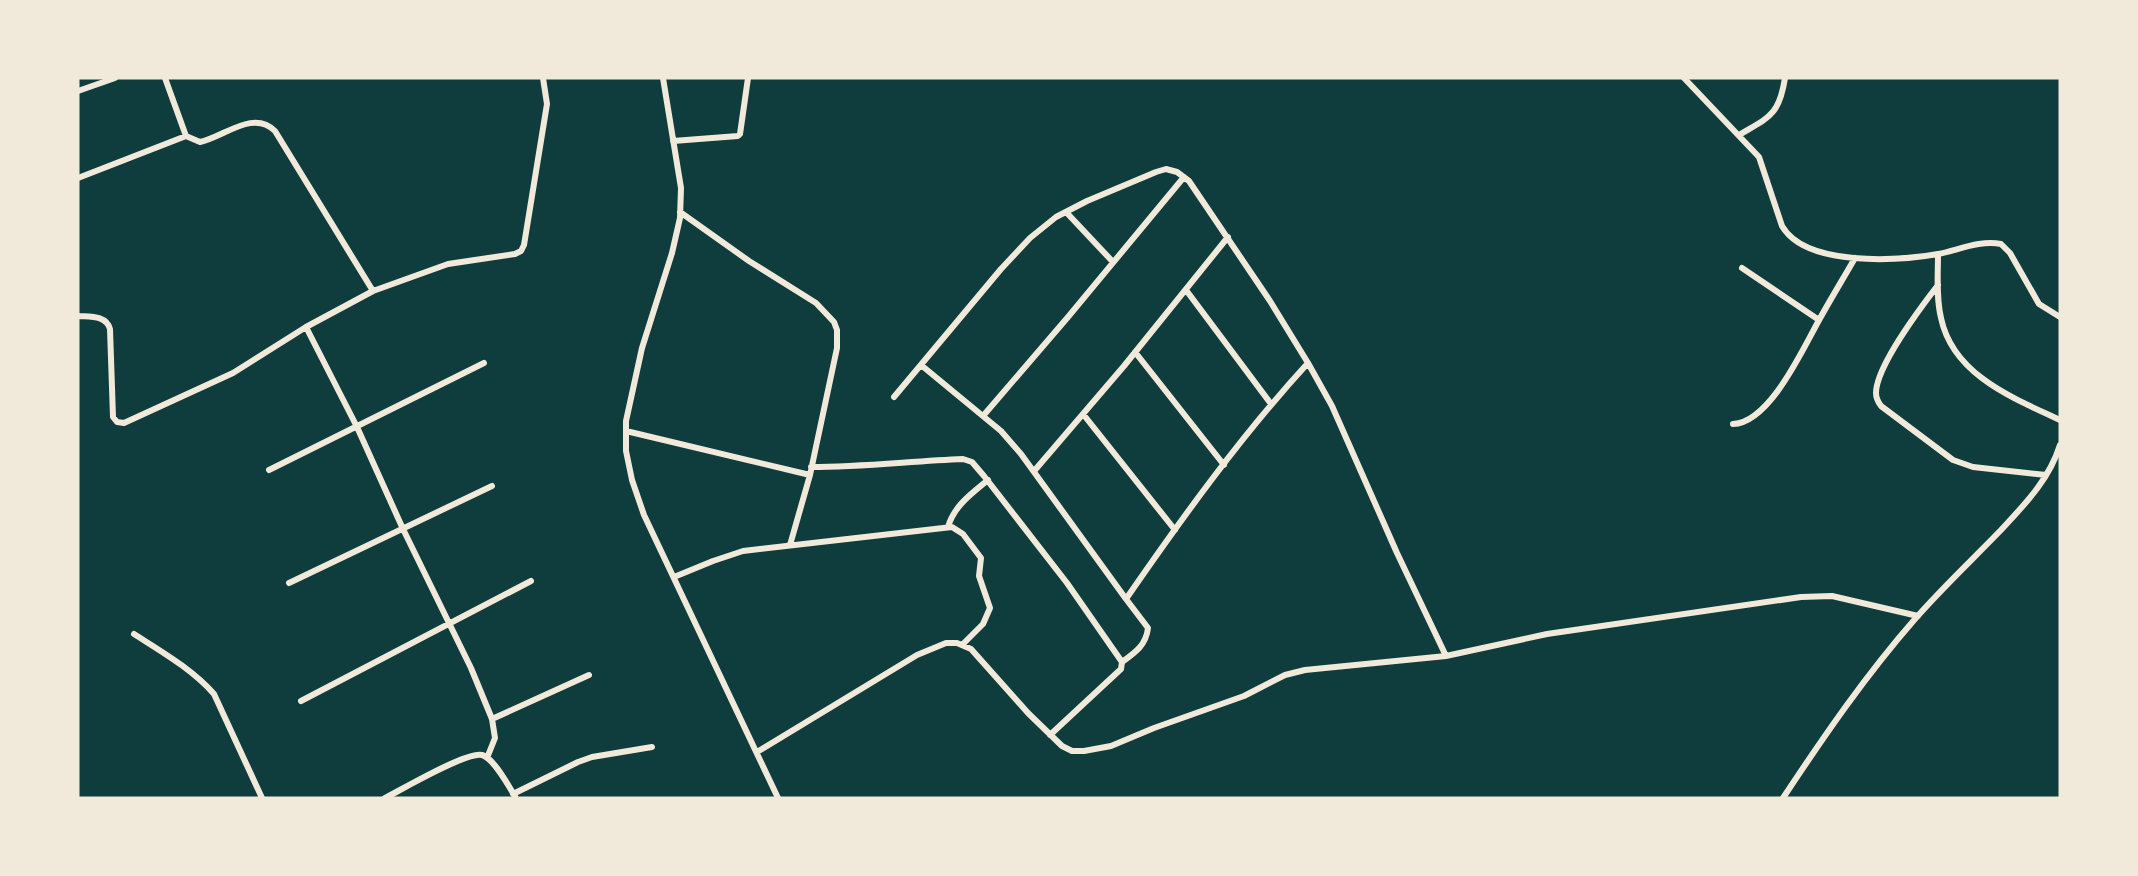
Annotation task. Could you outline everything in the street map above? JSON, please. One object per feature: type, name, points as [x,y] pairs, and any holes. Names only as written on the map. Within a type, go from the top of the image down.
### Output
[{"type":"street","points":[[78,92],[115,78]]},
{"type":"street","points":[[165,78],[186,136]]},
{"type":"street","points":[[78,316],[102,318],[109,324],[113,417],[117,422],[124,423],[233,373],[306,327],[373,291],[454,262],[515,254],[524,245],[547,104],[543,78]]},
{"type":"street","points":[[663,78],[681,188],[680,212],[672,253],[642,348],[626,421],[626,451],[632,480],[644,515],[778,798]]},
{"type":"street","points":[[673,141],[738,136],[748,78]]},
{"type":"street","points":[[1684,78],[1759,157],[1786,233],[1792,239],[1809,248],[1855,258],[1900,259],[1938,254],[1970,245],[2001,244],[2010,254],[2039,304],[2060,317]]},
{"type":"street","points":[[1738,135],[1765,120],[1778,106],[1785,78]]},
{"type":"street","points":[[78,178],[186,136],[200,142],[251,122],[269,125],[373,291]]},
{"type":"street","points":[[894,397],[1001,269],[1030,238],[1056,217],[1156,172],[1166,169],[1177,172],[1189,181],[1228,237],[1308,363],[1332,406],[1397,553],[1446,656]]},
{"type":"street","points":[[983,416],[1184,177]]},
{"type":"street","points":[[680,212],[749,261],[816,303],[834,322],[837,330],[837,348],[810,475],[790,545]]},
{"type":"street","points":[[1066,212],[1113,262]]},
{"type":"street","points":[[1035,470],[1228,237]]},
{"type":"street","points":[[1938,254],[1938,299],[1941,321],[1952,344],[1966,364],[1984,381],[2011,397],[2060,420]]},
{"type":"street","points":[[1733,424],[1742,424],[1750,419],[1770,400],[1789,376],[1855,258]]},
{"type":"street","points":[[1742,268],[1819,320]]},
{"type":"street","points":[[1938,285],[1909,323],[1883,370],[1876,398],[1881,406],[1953,460],[1972,467],[2046,475]]},
{"type":"street","points":[[1186,290],[1271,404]]},
{"type":"street","points":[[306,327],[357,427],[492,719],[495,738],[487,758]]},
{"type":"street","points":[[1135,352],[1224,465]]},
{"type":"street","points":[[269,470],[484,363]]},
{"type":"street","points":[[1126,599],[1175,530],[1271,404],[1308,363]]},
{"type":"street","points":[[921,366],[1001,431],[1035,470],[1148,628],[1146,639],[1138,651],[1122,662]]},
{"type":"street","points":[[1083,414],[1175,530]]},
{"type":"street","points":[[626,431],[810,475]]},
{"type":"street","points":[[1783,798],[1842,710],[1877,663],[1918,616],[2035,494],[2056,459],[2060,445]]},
{"type":"street","points":[[811,467],[963,459],[972,462],[1067,583],[1122,662],[1121,669],[1050,735]]},
{"type":"street","points":[[948,527],[951,516],[958,506],[988,480]]},
{"type":"street","points":[[289,583],[492,486]]},
{"type":"street","points":[[674,577],[743,551],[948,527],[956,528],[981,558],[979,576],[990,608],[983,624],[962,645]]},
{"type":"street","points":[[301,701],[531,582]]},
{"type":"street","points":[[757,752],[917,655],[946,643],[957,643],[971,649],[1028,713],[1062,747],[1072,752],[1112,746],[1154,728],[1244,696],[1285,675],[1305,670],[1446,656],[1547,634],[1801,597],[1832,596],[1918,616]]},
{"type":"street","points":[[134,634],[202,680],[214,694],[262,798]]},
{"type":"street","points":[[492,719],[589,675]]},
{"type":"street","points":[[385,798],[465,758],[477,755],[487,758],[515,796],[536,781],[578,762],[592,757],[652,747]]}]
